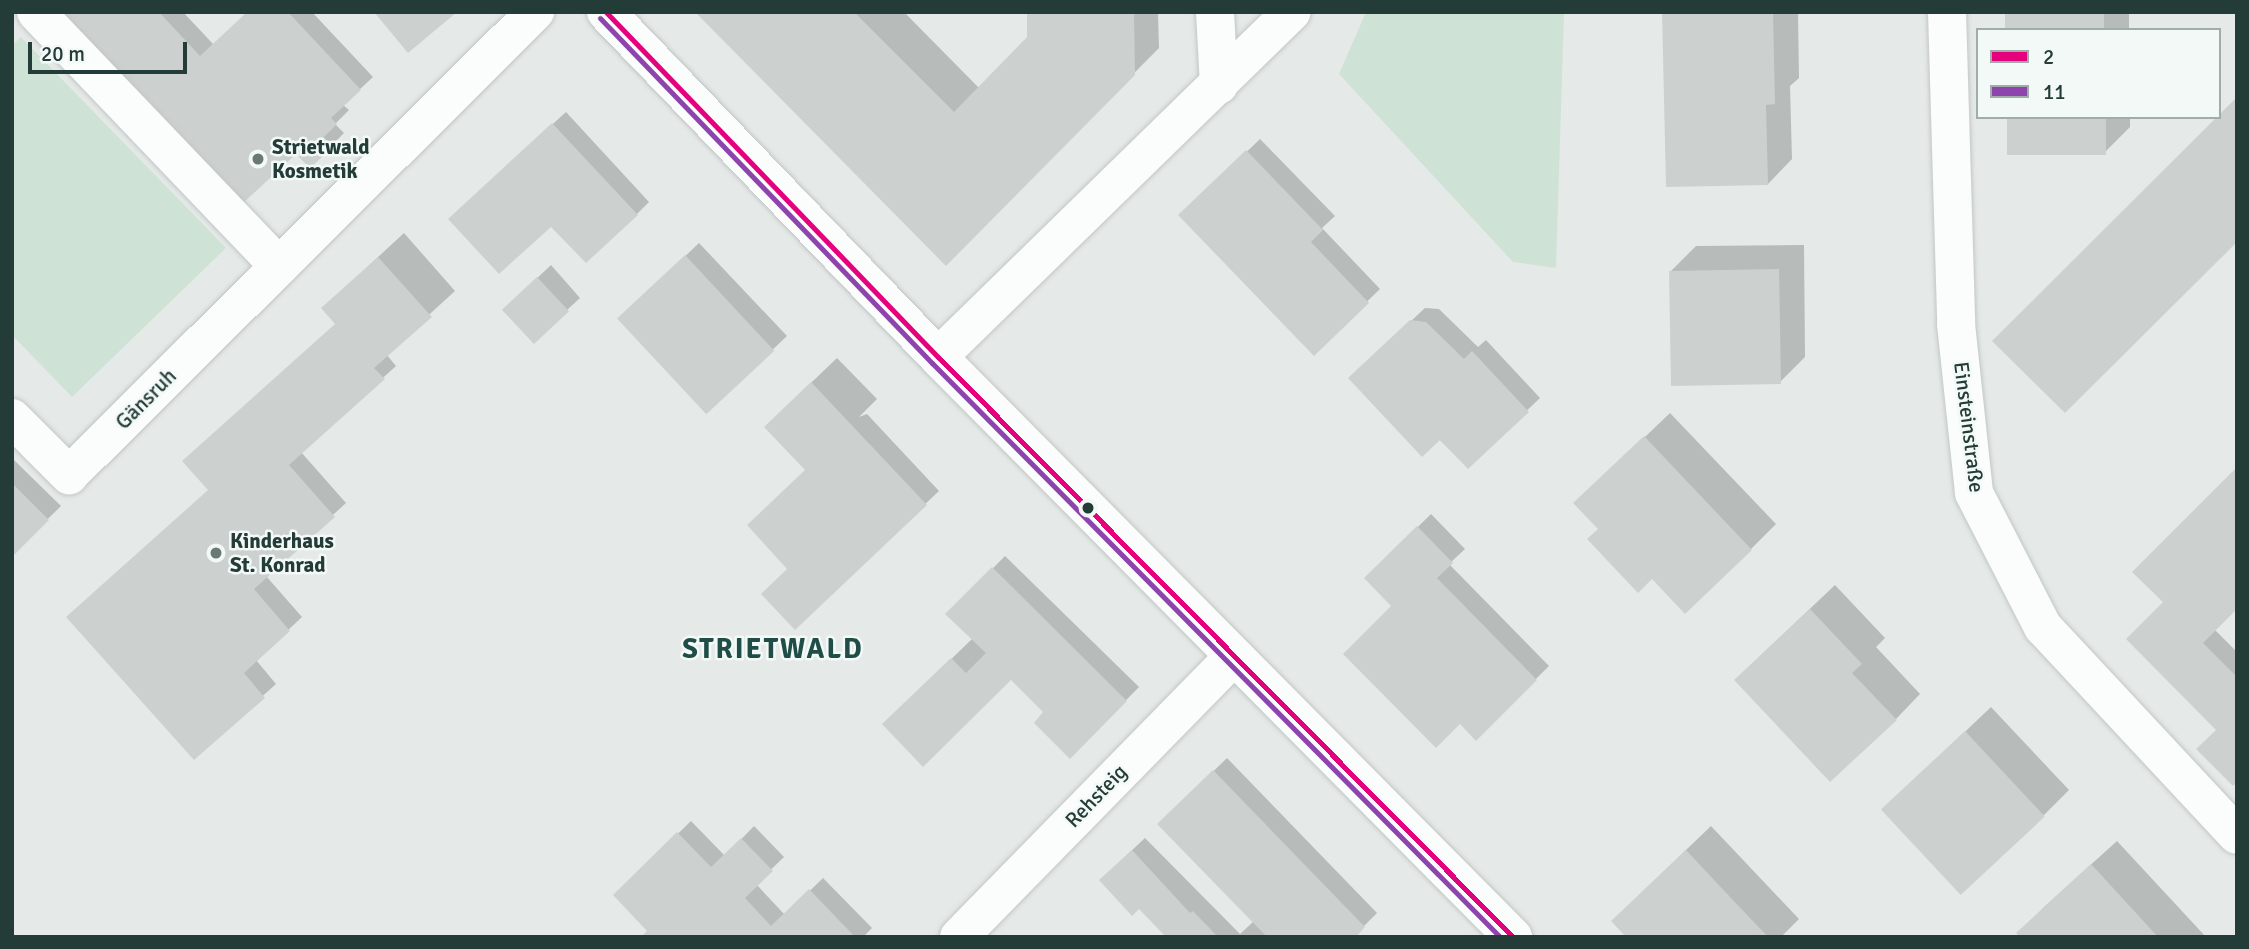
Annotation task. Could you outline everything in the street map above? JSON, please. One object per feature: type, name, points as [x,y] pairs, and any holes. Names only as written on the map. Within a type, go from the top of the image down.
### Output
[{"type":"street","points":[[36,12],[279,266]]},
{"type":"street","name":"Gänsruh","points":[[12,418],[69,475],[535,12]]},
{"type":"street","points":[[606,12],[938,357],[1514,937]]},
{"type":"street","points":[[1215,12],[1219,85]]},
{"type":"street","points":[[938,357],[1292,12]]},
{"type":"street","name":"Einsteinstraße","points":[[1947,12],[1956,324],[1974,493],[2043,627],[2237,835]]},
{"type":"street","name":"Rehsteig","points":[[959,937],[1234,656]]},
{"type":"green space","points":[[1366,12],[1564,12],[1556,268],[1513,262],[1339,74]]},
{"type":"green space","points":[[21,37],[226,248],[72,397],[12,335],[12,45]]},
{"type":"building","points":[[61,12],[159,12],[200,56],[247,12],[288,12],[361,90],[331,118],[337,124],[324,137],[333,147],[310,168],[296,154],[241,205]]},
{"type":"building","points":[[374,12],[457,12],[408,53]]},
{"type":"building","points":[[695,12],[854,12],[954,112],[1027,37],[1027,12],[1134,12],[1135,75],[946,266]]},
{"type":"building","points":[[1662,12],[1773,12],[1775,104],[1766,105],[1768,185],[1666,187]]},
{"type":"building","points":[[2005,13],[2104,13],[2104,28],[2005,28]]},
{"type":"building","points":[[2237,97],[2237,242],[2065,413],[1992,341],[2215,119],[2221,119],[2221,113]]},
{"type":"building","points":[[2007,119],[2106,119],[2106,155],[2007,155]]},
{"type":"building","points":[[552,123],[638,215],[586,263],[551,227],[499,274],[448,219]]},
{"type":"building","points":[[1246,150],[1323,230],[1311,242],[1369,303],[1314,356],[1178,215]]},
{"type":"building","points":[[685,255],[774,351],[706,414],[617,318]]},
{"type":"building","name":"Kinderhaus St. Konrad","points":[[378,257],[432,317],[374,368],[385,379],[289,465],[335,517],[254,589],[290,631],[244,673],[265,698],[194,760],[66,617],[208,490],[182,461],[335,324],[321,308]]},
{"type":"building","points":[[1779,269],[1781,384],[1671,386],[1669,271]]},
{"type":"building","points":[[537,277],[569,311],[534,344],[502,310]]},
{"type":"building","points":[[1410,320],[1426,322],[1464,359],[1472,351],[1529,412],[1468,469],[1440,440],[1422,457],[1348,378]]},
{"type":"building","points":[[811,382],[927,505],[795,630],[761,594],[787,569],[747,525],[805,470],[764,427]]},
{"type":"building","points":[[1644,436],[1752,550],[1685,614],[1652,579],[1638,593],[1587,539],[1598,529],[1573,503]]},
{"type":"building","points":[[2237,467],[2237,609],[2203,643],[2237,677],[2237,782],[2233,786],[2196,749],[2216,730],[2126,639],[2163,602],[2132,572]]},
{"type":"building","points":[[12,483],[49,520],[12,557]]},
{"type":"building","points":[[1417,526],[1453,563],[1437,578],[1537,680],[1476,741],[1460,724],[1436,748],[1343,654],[1391,606],[1364,578]]},
{"type":"building","points":[[992,567],[1127,701],[1070,759],[1034,723],[1043,712],[1011,680],[923,767],[882,724],[951,658],[966,673],[986,653],[945,614]]},
{"type":"building","points":[[1810,609],[1862,664],[1852,673],[1897,720],[1830,782],[1734,680]]},
{"type":"building","points":[[1965,731],[2045,817],[1961,895],[1881,809]]},
{"type":"building","points":[[1213,770],[1365,927],[1356,937],[1267,937],[1157,824]]},
{"type":"building","points":[[677,832],[711,867],[741,838],[773,871],[745,898],[771,926],[809,889],[855,937],[641,937],[647,931],[613,895]]},
{"type":"building","points":[[1132,850],[1190,913],[1193,911],[1218,937],[1166,937],[1139,909],[1132,916],[1099,880]]},
{"type":"building","points":[[1686,850],[1768,937],[1626,937],[1611,921]]},
{"type":"building","points":[[2091,864],[2158,937],[2020,937],[2016,933]]},
{"type":"transit line","name":"2","points":[[606,12],[938,357],[1513,937]]},
{"type":"transit line","name":"11","points":[[600,18],[932,363],[1500,937]]},
{"type":"place","name":"Strietwald Kosmetik","points":[[258,159]]},
{"type":"place","name":"Kinderhaus St. Konrad","points":[[216,553]]},
{"type":"district","name":"STRIETWALD","points":[[773,649]]}]
